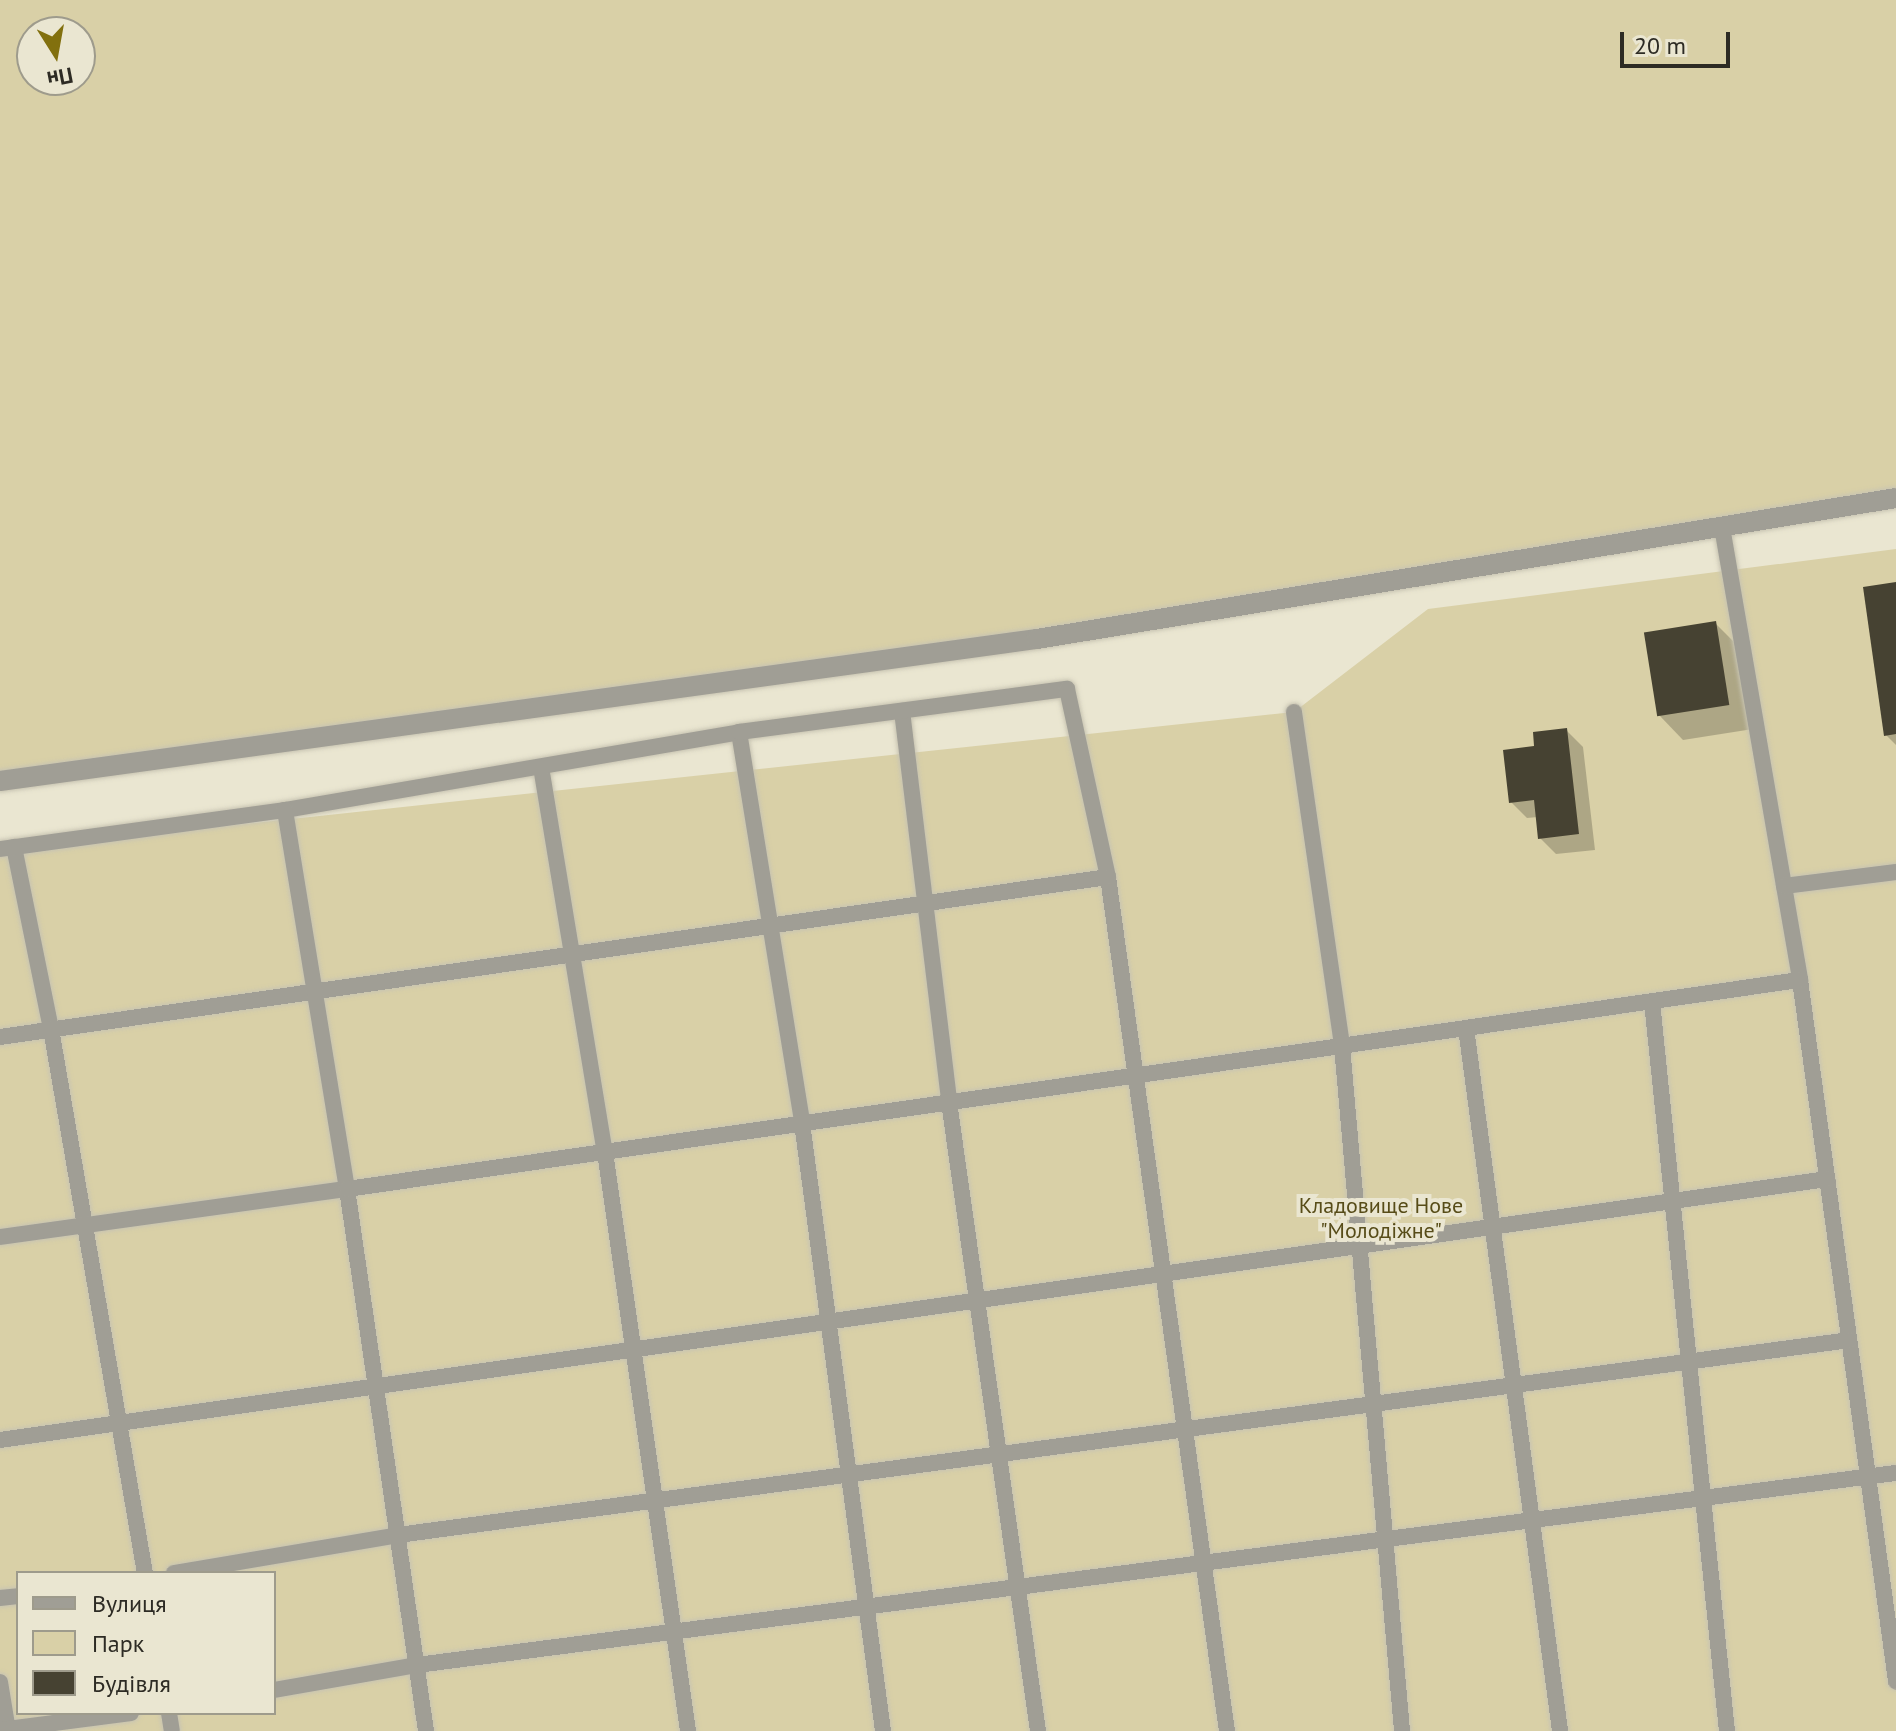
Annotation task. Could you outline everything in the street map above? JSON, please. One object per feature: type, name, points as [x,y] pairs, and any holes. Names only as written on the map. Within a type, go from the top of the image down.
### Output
[{"type":"street","points":[[0,781],[1037,639],[1896,498]]},
{"type":"lane","points":[[1722,527],[1800,980],[1896,1681]]},
{"type":"lane","points":[[145,1571],[51,1029],[7,848],[285,810],[739,732],[1067,689],[1108,877],[1227,1731]]},
{"type":"lane","points":[[902,711],[949,1102],[1038,1731]]},
{"type":"lane","points":[[1294,712],[1342,1046],[1402,1731]]},
{"type":"lane","points":[[739,732],[767,923],[802,1123],[883,1731]]},
{"type":"lane","points":[[541,767],[605,1152],[688,1731]]},
{"type":"lane","points":[[285,810],[312,991],[347,1189],[426,1731]]},
{"type":"lane","points":[[1784,886],[1896,872]]},
{"type":"lane","points":[[0,1037],[571,951],[1108,877]]},
{"type":"lane","points":[[0,1237],[1800,980]]},
{"type":"lane","points":[[1652,1002],[1727,1731]]},
{"type":"lane","points":[[1466,1028],[1536,1520],[1560,1731]]},
{"type":"lane","points":[[0,1440],[1827,1179]]},
{"type":"lane","points":[[186,1571],[398,1535],[1849,1340]]},
{"type":"lane","points":[[276,1690],[417,1665],[1896,1473]]},
{"type":"lane","points":[[0,1682],[5,1730],[116,1715]]},
{"type":"green space","points":[[0,0],[1896,0],[1896,498],[1037,639],[0,781]]},
{"type":"green space","name":"Кладовище Нове \"Молодіжне\"","points":[[1896,549],[1896,1731],[0,1731],[0,850],[1294,712],[1428,609]]},
{"type":"building","points":[[1896,582],[1896,734],[1884,736],[1863,587]]},
{"type":"building","points":[[1716,621],[1729,705],[1657,716],[1644,632]]},
{"type":"building","points":[[1567,728],[1579,834],[1538,839],[1534,800],[1509,803],[1503,750],[1534,746],[1533,732]]}]
